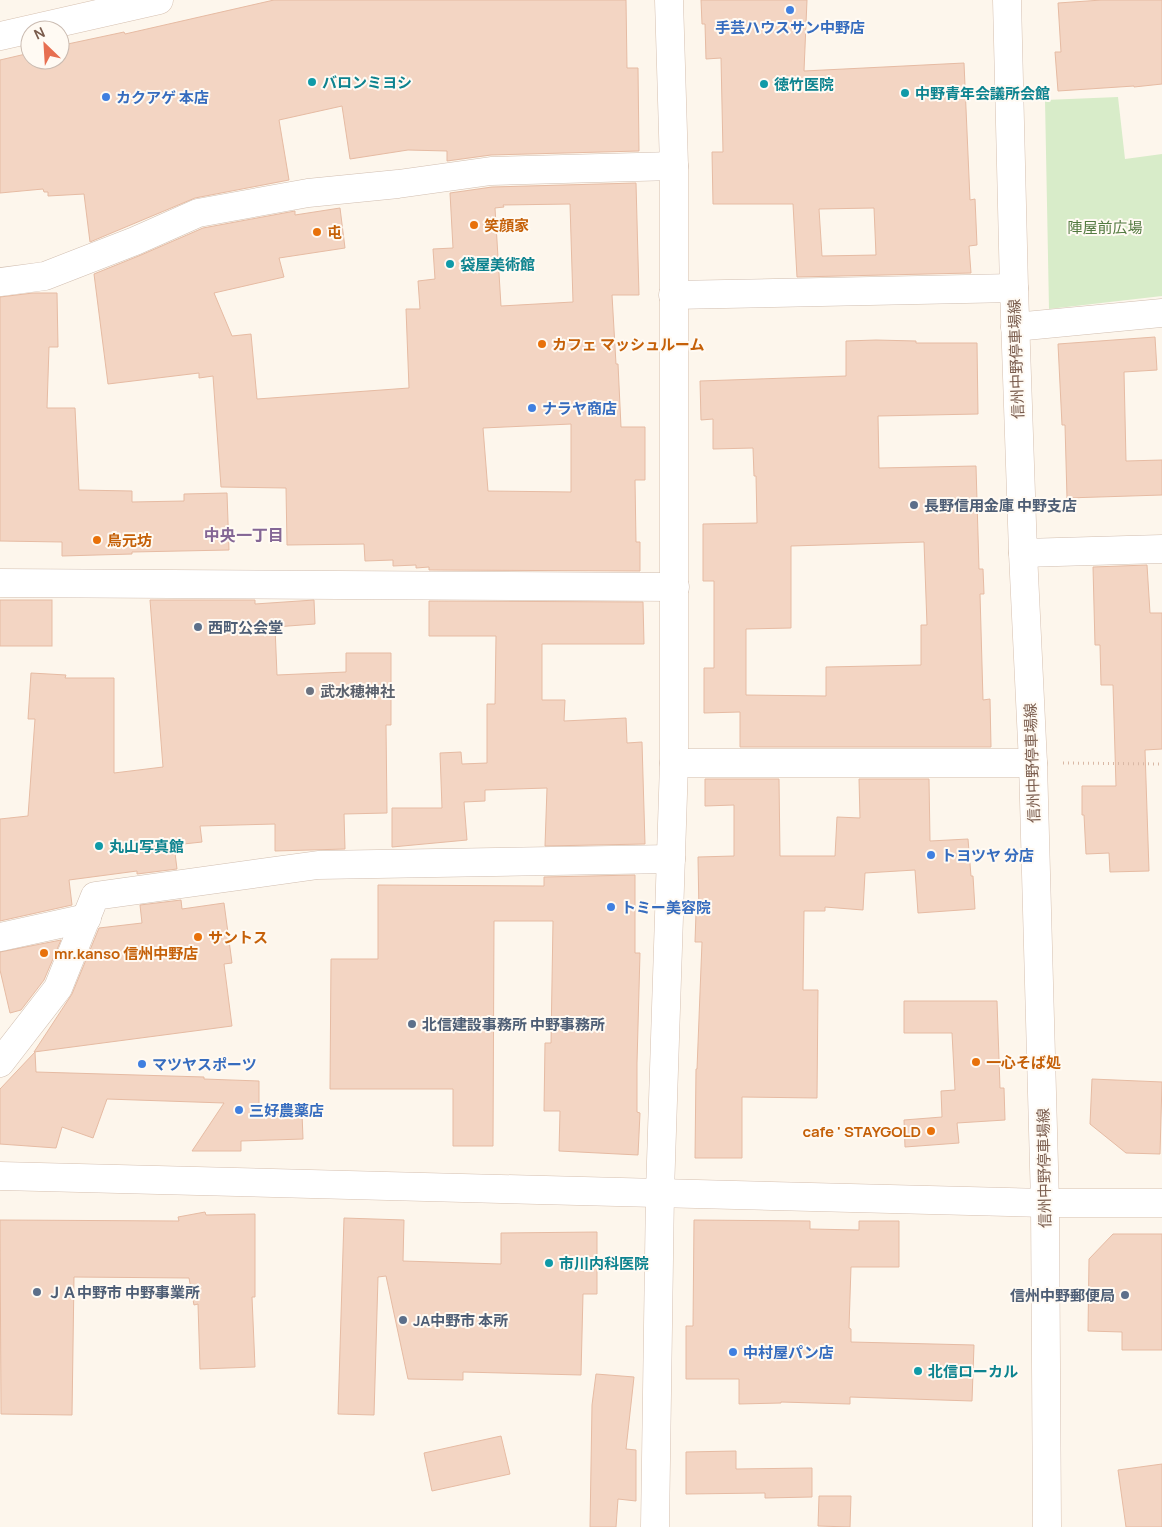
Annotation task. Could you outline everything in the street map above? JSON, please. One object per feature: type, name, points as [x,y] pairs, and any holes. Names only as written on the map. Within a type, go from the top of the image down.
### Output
[{"type":"street","points":[[0,36],[158,0]]},
{"type":"street","points":[[655,1527],[660,1192],[674,763],[674,166],[669,0]]},
{"type":"street","name":"信州中野停車場線","points":[[1007,0],[1015,327],[1033,763],[1045,1203],[1047,1527]]},
{"type":"street","points":[[0,282],[45,276],[135,241],[198,213],[308,193],[398,184],[491,171],[674,166]]},
{"type":"street","points":[[674,295],[1014,288]]},
{"type":"street","points":[[1015,327],[1162,313]]},
{"type":"street","points":[[1023,553],[1162,549]]},
{"type":"street","points":[[0,583],[675,587]]},
{"type":"street","points":[[674,763],[1033,763]]},
{"type":"street","points":[[1,1056],[58,988],[95,896],[318,865],[671,859]]},
{"type":"street","points":[[0,937],[87,918]]},
{"type":"street","points":[[0,1176],[1045,1203],[1162,1203]]},
{"type":"path","points":[[1033,763],[1162,764]]},
{"type":"green space","name":"陣屋前広場","points":[[1118,97],[1125,159],[1162,154],[1162,296],[1049,309],[1045,100]]},
{"type":"building","points":[[274,0],[626,0],[627,68],[638,68],[639,151],[491,155],[447,161],[447,151],[408,150],[350,159],[342,106],[279,120],[289,180],[195,198],[90,242],[84,194],[48,196],[48,192],[44,192],[43,189],[0,193],[0,60],[20,55],[20,70],[70,70],[70,44],[124,32],[125,34]]},
{"type":"building","points":[[701,0],[807,0],[804,71],[964,63],[970,200],[975,199],[977,245],[969,246],[971,273],[797,277],[793,204],[713,204],[712,152],[723,152],[721,58],[706,59],[705,24],[702,24]],"holes":[[[874,208],[876,255],[822,256],[819,209]]]},
{"type":"building","points":[[1102,0],[1162,0],[1162,84],[1058,91],[1055,52],[1061,52],[1058,3]]},
{"type":"building","points":[[636,183],[639,295],[612,295],[621,427],[645,427],[645,480],[635,480],[636,542],[640,542],[640,571],[429,570],[429,567],[416,568],[416,565],[393,566],[393,560],[365,561],[364,544],[287,545],[286,488],[221,487],[213,376],[199,378],[199,373],[108,384],[94,274],[203,228],[295,211],[295,215],[340,208],[345,248],[279,258],[284,277],[214,293],[232,336],[251,334],[257,399],[409,388],[406,309],[420,309],[418,281],[435,279],[433,249],[453,248],[450,193],[492,187]],"holes":[[[570,204],[573,302],[501,306],[495,208],[504,207],[503,205]],[[571,424],[571,492],[488,491],[483,428]]]},
{"type":"building","points":[[33,293],[57,293],[58,347],[49,347],[47,408],[75,408],[79,490],[132,491],[132,502],[184,501],[184,494],[227,493],[229,550],[62,556],[62,542],[0,541],[0,297]]},
{"type":"building","points":[[1155,337],[1157,370],[1124,372],[1126,461],[1162,460],[1162,495],[1067,498],[1065,425],[1062,425],[1058,344]]},
{"type":"building","points":[[846,341],[977,343],[978,414],[878,416],[879,468],[976,466],[979,569],[983,569],[984,594],[980,594],[983,700],[990,699],[991,747],[740,747],[740,712],[704,713],[704,668],[714,668],[714,581],[703,581],[703,524],[757,523],[756,476],[754,476],[753,448],[713,449],[713,419],[701,420],[700,381],[846,376]],"holes":[[[924,542],[927,625],[921,625],[921,665],[826,667],[826,696],[746,695],[746,629],[791,628],[791,546]]]},
{"type":"building","points":[[1147,565],[1150,613],[1162,613],[1162,749],[1145,750],[1149,871],[1110,872],[1109,853],[1086,854],[1084,815],[1082,815],[1082,786],[1116,786],[1113,685],[1101,685],[1100,645],[1095,645],[1093,567]]},
{"type":"building","points":[[0,600],[52,600],[52,646],[0,646]]},
{"type":"building","points":[[150,600],[255,600],[255,604],[314,600],[315,624],[275,627],[277,675],[346,672],[346,653],[391,653],[391,725],[386,725],[387,813],[344,814],[345,849],[275,851],[275,824],[200,826],[202,842],[174,845],[177,869],[137,874],[137,871],[69,880],[72,905],[0,921],[0,819],[28,816],[35,719],[28,719],[31,673],[66,675],[65,678],[114,678],[114,773],[163,767]]},
{"type":"building","points":[[429,601],[643,602],[644,644],[542,644],[542,700],[565,700],[564,721],[626,718],[627,743],[642,742],[645,844],[545,846],[547,788],[485,790],[485,801],[464,802],[467,840],[392,847],[392,808],[442,808],[440,753],[461,752],[462,764],[487,763],[487,704],[495,704],[496,636],[429,636]]},
{"type":"building","points":[[705,779],[779,779],[780,856],[835,856],[837,817],[860,818],[859,779],[929,779],[930,841],[968,839],[971,876],[973,876],[975,909],[918,913],[915,870],[865,873],[863,910],[825,907],[825,911],[804,911],[803,990],[818,990],[817,1098],[742,1097],[742,1158],[695,1158],[696,1069],[702,942],[695,942],[696,913],[699,913],[698,857],[734,856],[734,805],[705,806]]},
{"type":"building","points":[[635,875],[635,953],[640,953],[637,1063],[637,1112],[640,1113],[638,1155],[559,1151],[560,1111],[544,1111],[545,1043],[551,1043],[553,921],[494,921],[493,1146],[453,1146],[453,1089],[330,1089],[331,959],[378,959],[378,885],[544,886],[544,877]]},
{"type":"building","points":[[181,900],[182,909],[224,903],[232,963],[224,964],[232,1026],[34,1052],[72,994],[99,928],[142,923],[140,905]]},
{"type":"building","points":[[61,940],[44,980],[21,1010],[10,1013],[0,970],[0,952]]},
{"type":"building","points":[[904,1001],[997,1001],[1000,1088],[1004,1088],[1005,1120],[957,1123],[959,1143],[905,1147],[904,1120],[942,1117],[941,1091],[955,1090],[952,1033],[904,1033]]},
{"type":"building","points":[[35,1052],[36,1072],[204,1077],[204,1079],[259,1081],[259,1114],[302,1113],[303,1139],[241,1141],[241,1151],[192,1151],[224,1103],[107,1099],[93,1138],[62,1127],[56,1148],[0,1144],[0,1089]]},
{"type":"building","points":[[1092,1079],[1162,1082],[1160,1154],[1126,1153],[1090,1124]]},
{"type":"building","points":[[205,1212],[206,1215],[255,1214],[255,1297],[252,1297],[255,1367],[200,1369],[198,1304],[194,1305],[189,1278],[74,1277],[72,1415],[1,1414],[0,1220],[179,1221],[178,1217]]},
{"type":"building","points":[[344,1218],[404,1220],[403,1261],[501,1264],[501,1233],[597,1232],[597,1294],[583,1294],[581,1375],[463,1372],[463,1380],[408,1379],[386,1276],[378,1277],[374,1415],[338,1414]]},
{"type":"building","points":[[694,1220],[810,1221],[810,1229],[859,1230],[859,1221],[899,1221],[899,1267],[851,1267],[849,1328],[851,1329],[851,1342],[974,1345],[972,1401],[850,1397],[850,1404],[781,1402],[739,1404],[739,1379],[686,1379],[686,1326],[693,1326]]},
{"type":"building","name":"信州中野郵便局","points":[[1113,1234],[1162,1234],[1162,1350],[1122,1350],[1122,1332],[1088,1331],[1089,1259]]},
{"type":"building","points":[[596,1374],[634,1377],[626,1449],[636,1450],[636,1501],[618,1499],[616,1527],[590,1527],[592,1405]]},
{"type":"building","points":[[501,1436],[510,1474],[432,1491],[424,1453]]},
{"type":"building","points":[[736,1451],[736,1469],[812,1468],[812,1497],[765,1498],[765,1493],[686,1494],[686,1452]]},
{"type":"building","points":[[1162,1464],[1162,1527],[1126,1527],[1118,1470]]},
{"type":"building","points":[[819,1496],[851,1496],[850,1527],[818,1526]]},
{"type":"place","name":"手芸ハウスサン中野店","points":[[790,10]]},
{"type":"place","name":"バロンミヨシ","points":[[312,82]]},
{"type":"place","name":"徳竹医院","points":[[764,84]]},
{"type":"place","name":"中野青年会議所会館","points":[[905,93]]},
{"type":"place","name":"カクアゲ 本店","points":[[106,97]]},
{"type":"place","name":"笑顔家","points":[[474,225]]},
{"type":"place","name":"屯","points":[[317,232]]},
{"type":"place","name":"袋屋美術館","points":[[450,264]]},
{"type":"place","name":"カフェ マッシュルーム","points":[[542,344]]},
{"type":"place","name":"ナラヤ商店","points":[[532,408]]},
{"type":"place","name":"長野信用金庫 中野支店","points":[[914,505]]},
{"type":"place","name":"鳥元坊","points":[[97,540]]},
{"type":"place","name":"西町公会堂","points":[[198,627]]},
{"type":"place","name":"武水穂神社","points":[[310,691]]},
{"type":"place","name":"丸山写真館","points":[[99,846]]},
{"type":"place","name":"トヨツヤ 分店","points":[[931,855]]},
{"type":"place","name":"トミー美容院","points":[[611,907]]},
{"type":"place","name":"サントス","points":[[198,937]]},
{"type":"place","name":"mr.kanso 信州中野店","points":[[44,953]]},
{"type":"place","name":"北信建設事務所 中野事務所","points":[[412,1024]]},
{"type":"place","name":"一心そば処","points":[[976,1062]]},
{"type":"place","name":"マツヤスポーツ","points":[[142,1064]]},
{"type":"place","name":"三好農薬店","points":[[239,1110]]},
{"type":"place","name":"cafe ' STAYGOLD","points":[[931,1131]]},
{"type":"place","name":"市川内科医院","points":[[549,1263]]},
{"type":"place","name":"ＪＡ中野市 中野事業所","points":[[37,1292]]},
{"type":"place","name":"信州中野郵便局","points":[[1125,1295]]},
{"type":"place","name":"JA中野市 本所","points":[[403,1320]]},
{"type":"place","name":"中村屋パン店","points":[[733,1352]]},
{"type":"place","name":"北信ローカル","points":[[918,1371]]},
{"type":"district","name":"中央一丁目","points":[[244,535]]}]
